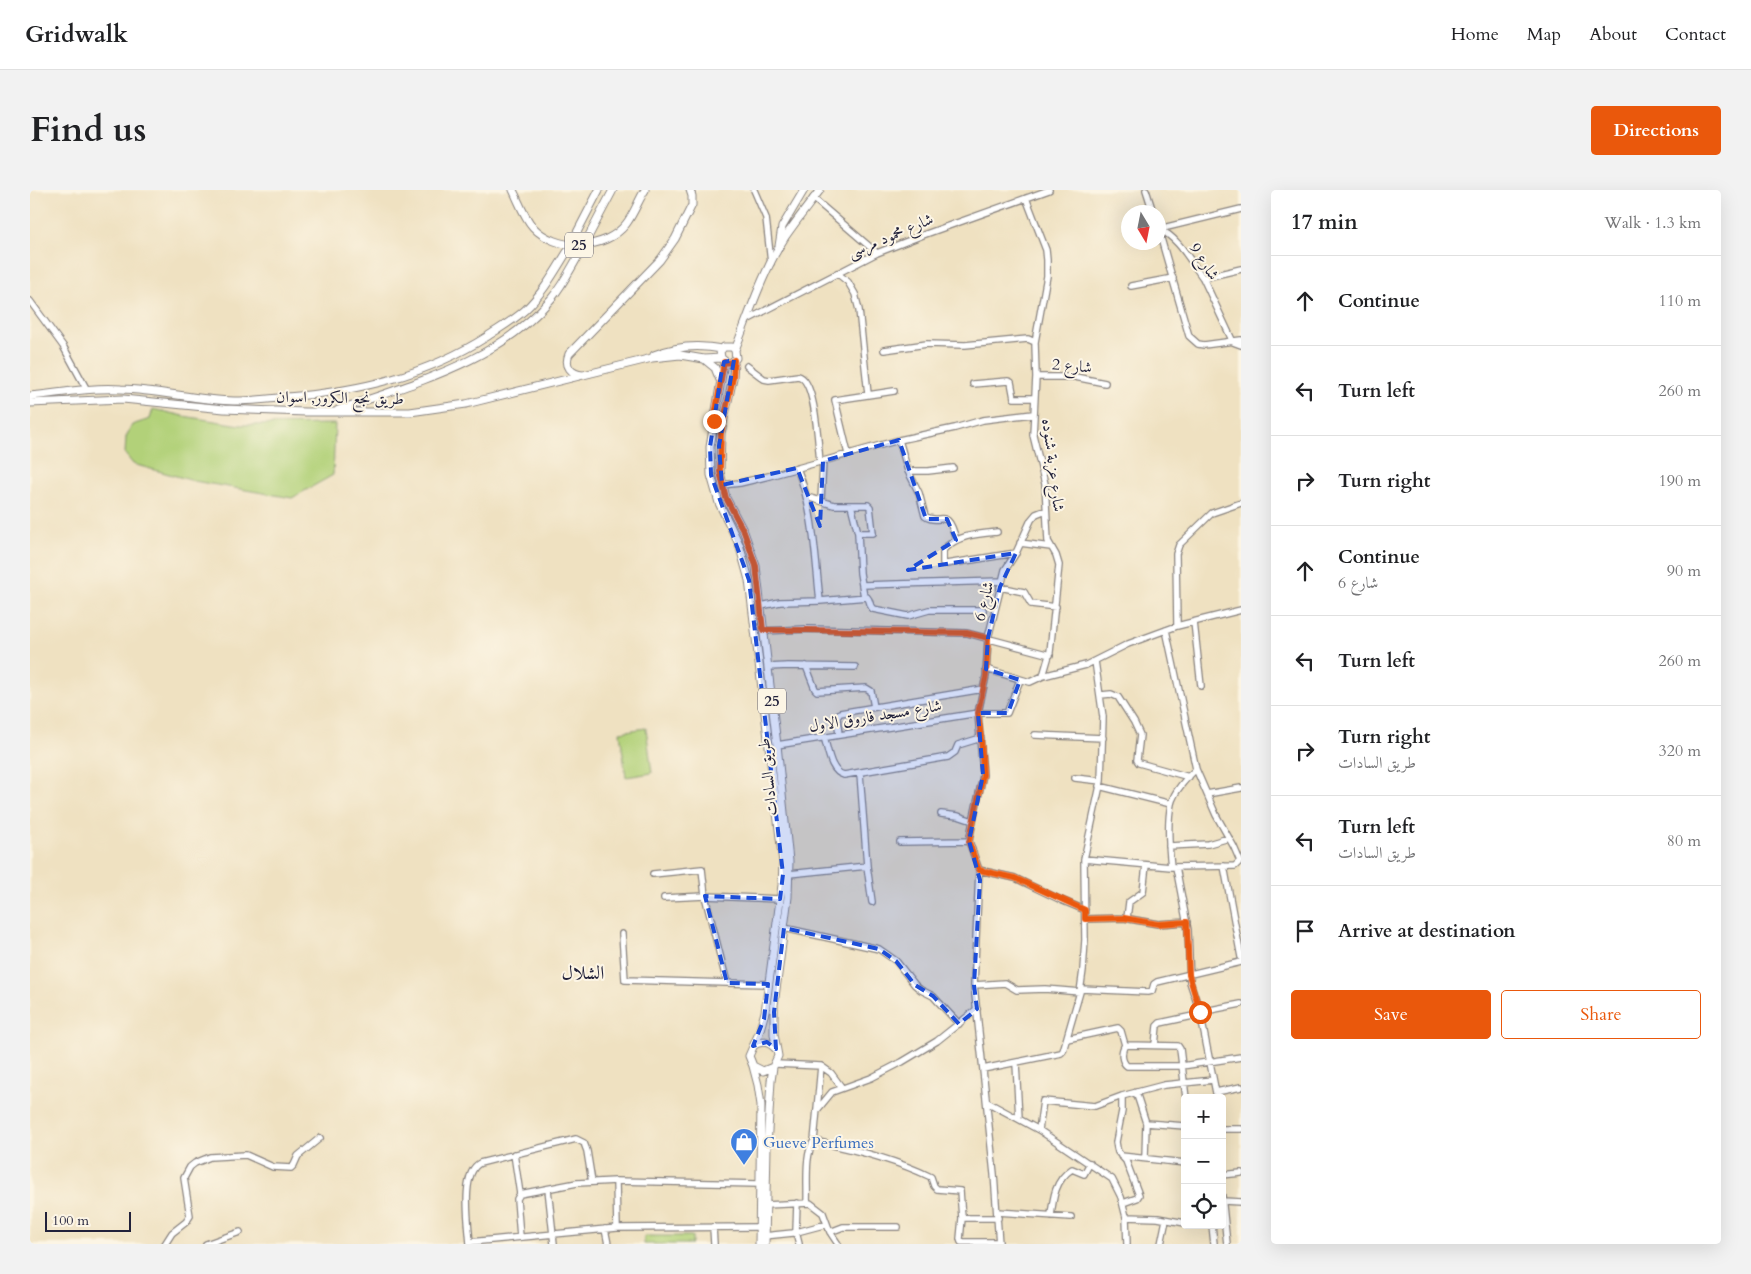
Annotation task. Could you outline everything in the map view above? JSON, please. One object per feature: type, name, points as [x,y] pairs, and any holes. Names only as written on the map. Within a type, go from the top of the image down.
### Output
[{"type":"main road","name":"25","points":[[513,190],[534,228],[556,242],[581,246],[605,239],[616,233],[626,224],[645,190]]},
{"type":"main road","points":[[572,242],[599,190]]},
{"type":"main road","points":[[585,243],[613,190]]},
{"type":"main road","points":[[586,375],[578,375],[570,371],[567,363],[569,354],[660,260],[675,240],[692,205],[690,190]]},
{"type":"main road","points":[[779,248],[782,227],[804,190]]},
{"type":"main road","points":[[736,350],[729,346],[722,349],[720,353],[722,360],[730,363],[734,360],[747,320],[771,263],[784,238],[820,190]]},
{"type":"main road","name":"طريق نجع الكرور, اسوان","points":[[30,396],[87,390],[124,389],[212,400],[236,401],[323,394],[373,385],[437,364],[473,346],[504,326],[524,311],[543,291],[567,252]]},
{"type":"main road","points":[[332,412],[443,373],[481,354],[535,316],[552,297],[580,254]]},
{"type":"main road","name":"طريق نجع الكرور, اسوان","points":[[644,360],[666,350],[682,347],[706,346],[722,349]]},
{"type":"main road","name":"طريق نجع الكرور, اسوان","points":[[30,403],[123,399],[224,409],[396,412],[438,409],[644,360],[680,355],[722,360]]},
{"type":"main road","points":[[704,359],[715,368],[720,382]]},
{"type":"main road","name":"طريق السادات","points":[[722,360],[710,446],[711,475],[718,503],[739,544],[750,580],[782,851],[783,874],[764,1019],[753,1046]]},
{"type":"main road","name":"طريق السادات","points":[[734,360],[733,378],[719,446],[722,485],[751,549],[756,566],[788,849],[789,874],[774,1012],[776,1049]]},
{"type":"main road","points":[[87,390],[88,402]]},
{"type":"main road","points":[[759,1244],[761,1105],[758,1085],[749,1056],[753,1046],[760,1042],[767,1042],[776,1049],[778,1056],[770,1081],[764,1240]]},
{"type":"main road","points":[[753,1066],[763,1071],[774,1065]]},
{"type":"street","points":[[754,190],[766,218],[771,263]]},
{"type":"street","name":"شارع محمود مرسى","points":[[747,320],[877,253],[1049,190]]},
{"type":"street","points":[[1146,190],[1151,205]]},
{"type":"street","points":[[814,198],[877,253]]},
{"type":"street","name":"شارع عزبة شنوده","points":[[1026,198],[1045,247],[1047,260],[1035,342],[1036,377],[1033,439],[1044,479],[1048,541],[1059,565],[1050,655],[1043,676]]},
{"type":"street","points":[[1166,227],[1241,209]]},
{"type":"street","name":"شارع 9","points":[[1166,233],[1174,238],[1203,278],[1233,342]]},
{"type":"street","points":[[1165,250],[1187,331],[1193,340],[1204,346],[1241,340]]},
{"type":"street","points":[[1203,278],[1241,269]]},
{"type":"street","points":[[836,273],[853,288],[857,302],[868,394]]},
{"type":"street","points":[[1131,286],[1173,278]]},
{"type":"street","points":[[30,301],[63,346],[87,390]]},
{"type":"street","points":[[884,350],[927,344],[965,345],[1028,339],[1035,342]]},
{"type":"street","points":[[1233,342],[1241,345]]},
{"type":"street","points":[[747,366],[764,379],[798,376],[806,380],[814,406],[821,461],[821,500]]},
{"type":"street","name":"شارع 2","points":[[1036,377],[1075,377],[1105,383]]},
{"type":"street","points":[[973,384],[1008,381],[1012,386],[1014,398],[1034,398]]},
{"type":"street","points":[[848,454],[835,400],[894,390]]},
{"type":"street","points":[[722,485],[740,483],[899,440],[983,420],[1033,414]]},
{"type":"street","points":[[899,440],[908,471],[919,493],[925,516],[930,519],[946,519],[953,528],[956,540]]},
{"type":"street","points":[[797,468],[807,497],[820,601]]},
{"type":"street","points":[[908,471],[953,468]]},
{"type":"street","points":[[807,497],[834,505],[866,505],[870,508],[873,533],[858,533]]},
{"type":"street","points":[[1177,626],[1176,554],[1179,545],[1212,513],[1241,503]]},
{"type":"street","points":[[851,505],[858,533],[860,573],[864,597]]},
{"type":"street","name":"شارع 6","points":[[969,842],[983,775],[978,713],[986,669],[988,638],[1007,565],[1016,553],[1032,518],[1046,510]]},
{"type":"street","points":[[997,532],[971,535],[956,540],[942,550],[943,563],[1016,553]]},
{"type":"street","points":[[1020,543],[1051,547]]},
{"type":"street","points":[[862,585],[1001,584],[1024,592],[1031,604],[1056,607]]},
{"type":"street","points":[[761,606],[780,602],[868,597],[870,606],[873,609],[908,616],[928,610],[983,610]]},
{"type":"street","points":[[986,669],[1030,682],[1043,676],[1095,661],[1128,644],[1177,626],[1241,610]]},
{"type":"street","points":[[1194,622],[1201,686]]},
{"type":"street","points":[[763,630],[967,633],[1050,655]]},
{"type":"street","points":[[1084,859],[1174,867],[1235,866],[1241,861],[1216,815],[1196,769],[1166,630]]},
{"type":"street","points":[[983,1069],[1064,1051],[1080,991],[1085,940],[1084,859],[1100,784],[1103,738],[1101,695],[1095,661]]},
{"type":"street","points":[[806,666],[817,691],[868,688],[871,691],[874,707]]},
{"type":"street","points":[[768,667],[855,668]]},
{"type":"street","name":"شارع مسجد فاروق الاول","points":[[777,745],[978,713],[1008,713],[1020,680]]},
{"type":"street","points":[[839,735],[838,714],[843,712],[983,690]]},
{"type":"street","points":[[1101,695],[1111,694],[1118,697],[1137,728],[1140,735],[1137,755],[1139,763],[1189,777]]},
{"type":"street","points":[[1035,735],[1103,738]]},
{"type":"street","points":[[824,737],[837,773],[844,775],[860,774],[948,758],[955,752],[958,745],[981,738]]},
{"type":"street","points":[[1196,769],[1171,804],[1169,846],[1187,922],[1189,975],[1200,1012],[1216,1094]]},
{"type":"street","points":[[860,774],[867,866],[872,902]]},
{"type":"street","points":[[1075,778],[1171,804]]},
{"type":"street","points":[[1207,794],[1241,788]]},
{"type":"street","points":[[941,814],[958,816],[973,821]]},
{"type":"street","points":[[1169,846],[1208,844],[1229,838]]},
{"type":"street","points":[[814,1141],[851,1148],[889,1160],[930,1177],[937,1189],[960,1191],[961,1242],[999,1243],[974,985],[979,870],[969,842],[900,842]]},
{"type":"street","points":[[1127,918],[1129,902],[1144,892],[1146,865]]},
{"type":"street","points":[[789,874],[867,866]]},
{"type":"street","points":[[1224,866],[1241,957]]},
{"type":"street","points":[[653,874],[702,869],[705,896],[727,983]]},
{"type":"street","points":[[979,870],[1015,878],[1085,910]]},
{"type":"street","points":[[664,898],[705,896],[780,899]]},
{"type":"street","points":[[1085,919],[1127,918],[1158,924],[1187,922]]},
{"type":"street","points":[[784,928],[879,949],[896,961],[921,990],[933,996],[959,1024]]},
{"type":"street","points":[[622,934],[625,980],[768,984]]},
{"type":"street","points":[[974,985],[1005,983],[1017,990],[1148,992],[1152,991],[1154,984],[1157,982],[1241,962]]},
{"type":"street","points":[[1156,1045],[1157,1026],[1160,1023],[1193,1016],[1200,1012],[1241,1004]]},
{"type":"street","points":[[818,1109],[832,1092],[886,1071],[937,1042],[977,1009]]},
{"type":"street","points":[[1066,1039],[1118,1028],[1122,1030],[1126,1045],[1122,1052],[1123,1062],[1127,1066],[1182,1066],[1241,1057]]},
{"type":"street","points":[[1126,1045],[1178,1046],[1186,1094]]},
{"type":"street","points":[[1016,1063],[1019,1119]]},
{"type":"street","points":[[774,1065],[821,1066],[831,1073],[842,1088]]},
{"type":"street","points":[[808,1203],[808,1160],[810,1146],[814,1141],[821,1066]]},
{"type":"street","points":[[1039,1130],[1043,1101],[1095,1106],[1122,1096],[1164,1085],[1213,1080]]},
{"type":"street","points":[[1219,1094],[1241,1087]]},
{"type":"street","points":[[1136,1092],[1146,1123],[1145,1158]]},
{"type":"street","points":[[1122,1096],[1121,1117],[1116,1142],[1118,1152],[1126,1161],[1139,1195],[1137,1198],[1123,1203]]},
{"type":"street","points":[[986,1102],[1039,1130],[1112,1179],[1117,1186],[1123,1203],[1126,1217],[1127,1244]]},
{"type":"street","points":[[1146,1123],[1181,1126]]},
{"type":"street","points":[[1226,1128],[1241,1129]]},
{"type":"street","points":[[165,1244],[172,1233],[186,1222],[190,1216],[184,1178],[190,1167],[195,1163],[210,1157],[246,1155],[273,1167],[291,1168],[298,1156],[320,1138]]},
{"type":"street","points":[[592,1182],[587,1151],[584,1143],[576,1139],[480,1163],[473,1170],[467,1198],[470,1243],[617,1228],[758,1227]]},
{"type":"street","points":[[514,1154],[520,1194],[518,1199],[520,1237]]},
{"type":"street","points":[[1122,1156],[1181,1162]]},
{"type":"street","points":[[1051,1216],[1053,1198],[1058,1184],[1072,1169],[1084,1174],[1090,1163]]},
{"type":"street","points":[[1226,1174],[1241,1173]]},
{"type":"street","points":[[616,1181],[617,1228]]},
{"type":"street","points":[[520,1194],[592,1182],[759,1184]]},
{"type":"street","points":[[548,1189],[554,1244]]},
{"type":"street","points":[[1226,1203],[1241,1202]]},
{"type":"street","points":[[797,1203],[796,1232],[799,1244]]},
{"type":"street","points":[[765,1205],[808,1203],[820,1210],[838,1244]]},
{"type":"street","points":[[962,1218],[997,1215],[1071,1217]]},
{"type":"street","points":[[1126,1217],[1181,1222]]},
{"type":"street","points":[[1161,1244],[1166,1220]]},
{"type":"street","points":[[764,1240],[828,1224]]},
{"type":"street","points":[[713,1227],[714,1244]]},
{"type":"street","points":[[830,1232],[843,1227],[898,1227]]},
{"type":"street","points":[[605,1229],[608,1244]]},
{"type":"street","points":[[1212,1229],[1214,1244]]},
{"type":"street","points":[[1226,1229],[1227,1244]]},
{"type":"street","points":[[206,1244],[240,1232]]},
{"type":"highlighted area","points":[[734,360],[719,446],[722,485],[797,468],[820,526],[823,461],[899,440],[926,519],[947,519],[956,540],[908,570],[1016,553],[1000,587],[988,638],[986,669],[1020,680],[1008,713],[978,713],[983,775],[969,841],[980,880],[974,985],[977,1009],[959,1024],[933,996],[915,985],[896,961],[879,949],[784,928],[774,1012],[776,1049],[767,1042],[753,1046],[764,1019],[768,984],[727,983],[705,896],[780,899],[783,874],[749,580],[711,475],[710,447],[721,375],[724,362]]},
{"type":"green space","points":[[153,409],[240,425],[335,424],[333,475],[292,498],[194,481],[133,464],[125,454],[126,437],[132,425],[150,419]]},
{"type":"green space","points":[[646,728],[652,773],[626,777],[620,732]]},
{"type":"green space","points":[[644,1236],[692,1236],[692,1244],[644,1244]]},
{"type":"place","name":"Gueve Perfumes","points":[[744,1166]]},
{"type":"district","name":"الشلال","points":[[583,972]]},
{"type":"route","points":[[714,421],[724,362],[730,363],[734,360],[733,378],[719,446],[720,472],[726,498],[744,532],[756,566],[763,630],[967,633],[988,638],[986,676],[978,713],[983,775],[969,842],[979,870],[1015,878],[1085,910],[1085,919],[1124,918],[1158,924],[1187,922],[1190,982],[1200,1012]]}]
